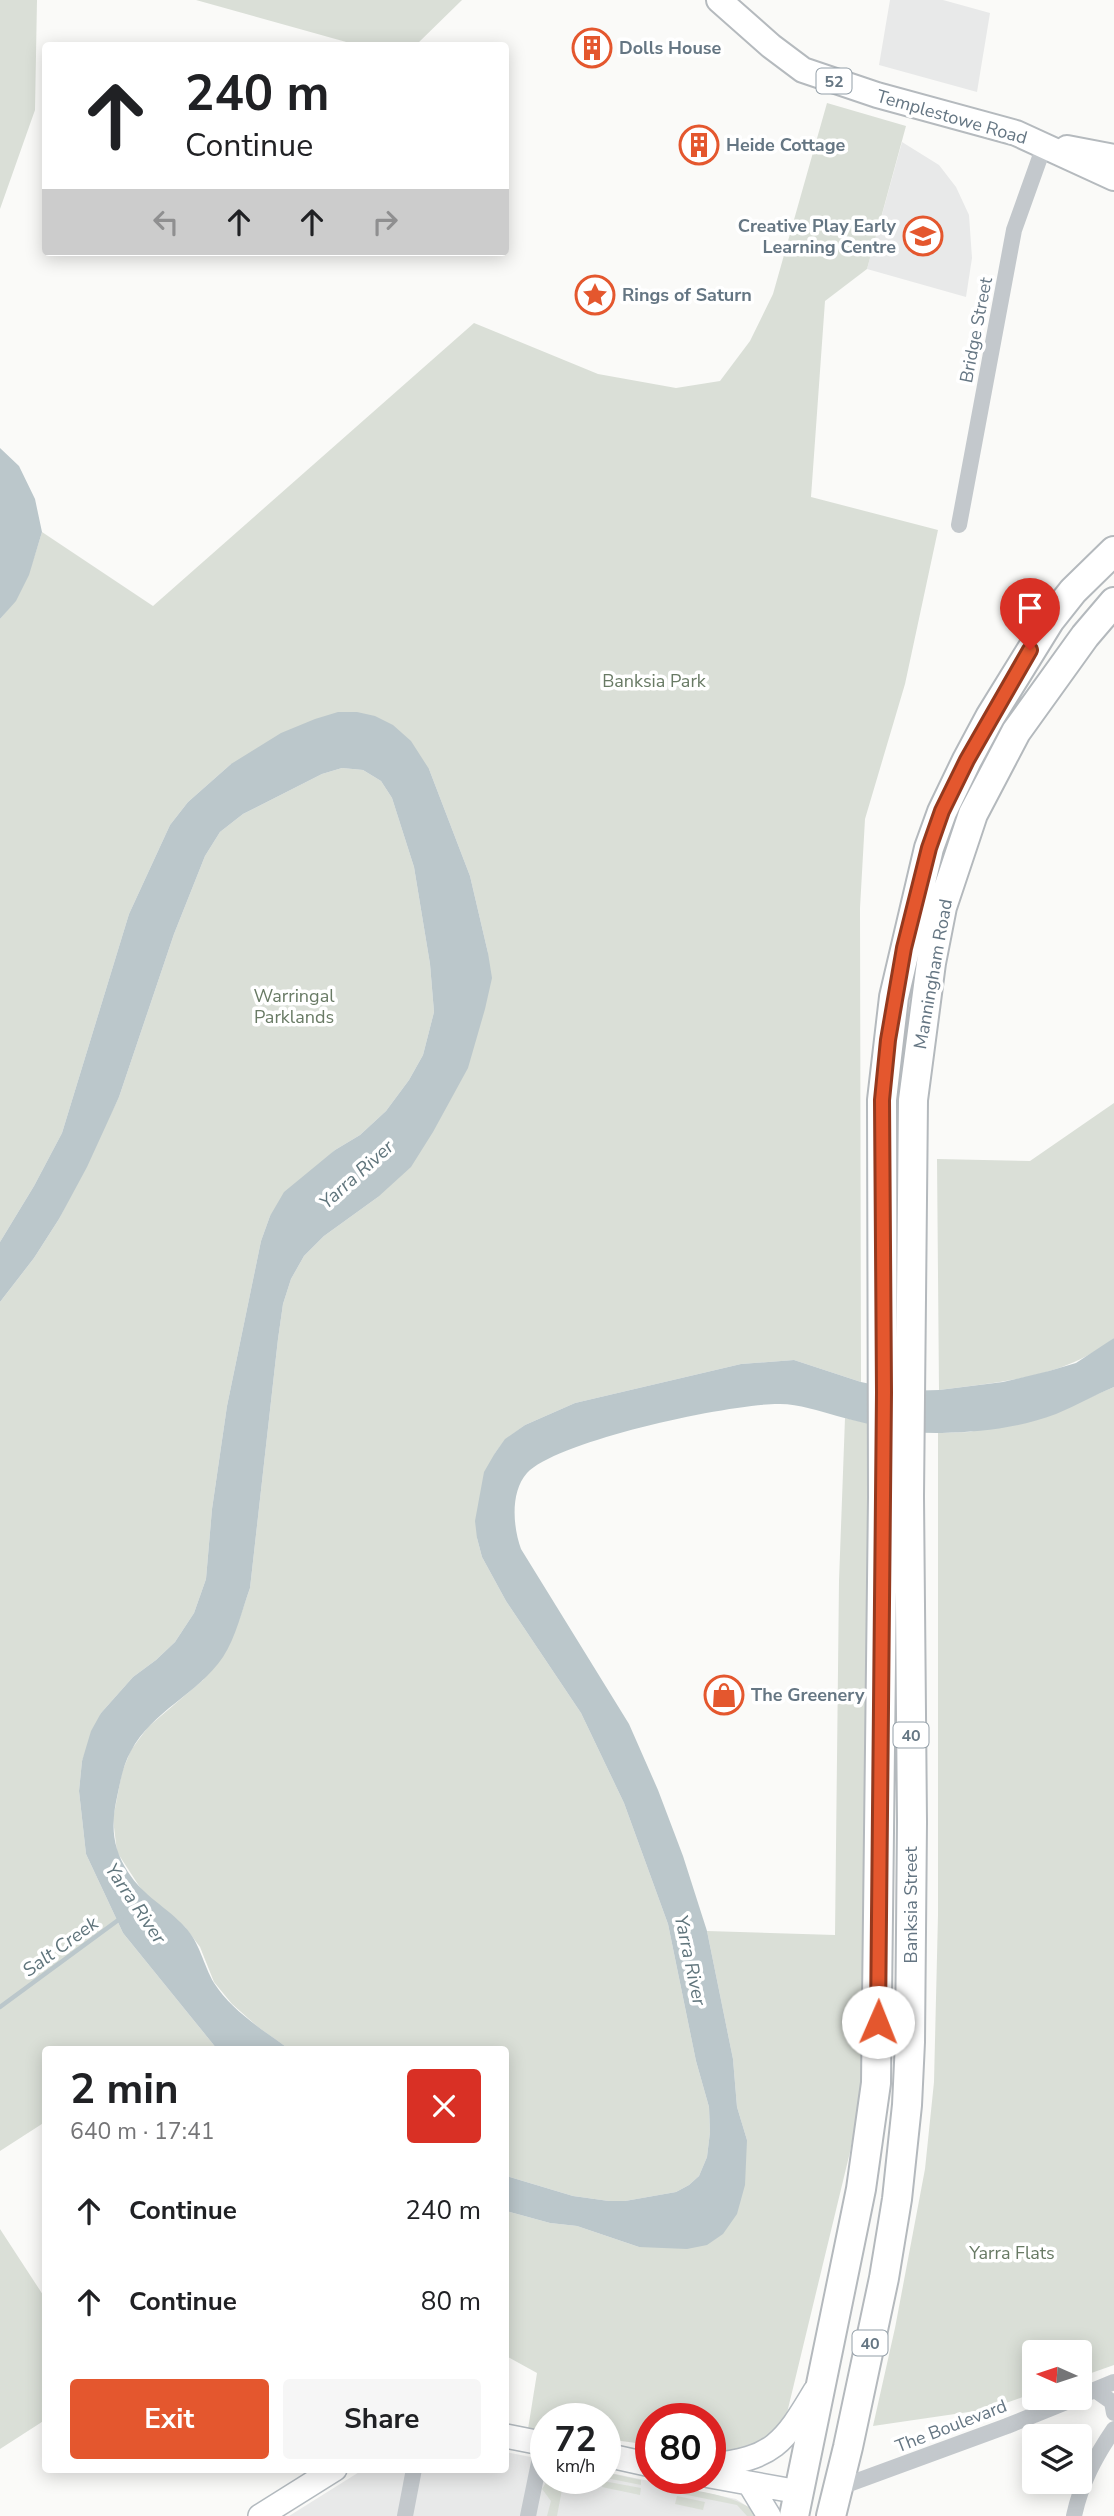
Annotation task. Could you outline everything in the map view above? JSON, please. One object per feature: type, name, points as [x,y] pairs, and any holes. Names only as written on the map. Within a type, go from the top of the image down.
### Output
[{"type":"highway","name":"Manningham Road","points":[[897,1313],[882,1100],[894,997],[929,848],[942,811],[967,760],[1030,650],[1073,591],[1114,551]]},
{"type":"highway","name":"Manningham Road","points":[[897,1313],[912,1100],[931,963],[942,907],[973,814],[1016,732],[1085,636],[1114,603]]},
{"type":"highway","points":[[1030,650],[1059,672]]},
{"type":"highway","name":"40","points":[[896,1497],[897,1313]]},
{"type":"highway","name":"Banksia Street","points":[[796,2504],[863,2176],[876,2083],[896,1497]]},
{"type":"highway","name":"Banksia Street","points":[[831,2516],[884,2278],[906,2125],[910,2042],[912,1822],[896,1497]]},
{"type":"highway","points":[[796,2504],[819,2491],[838,2488]]},
{"type":"main road","name":"Templestowe Road","points":[[719,0],[771,46],[810,73],[1016,134],[1044,146]]},
{"type":"main road","name":"52","points":[[1044,146],[1114,157]]},
{"type":"main road","name":"52","points":[[1044,146],[1114,178]]},
{"type":"main road","points":[[726,2463],[750,2459],[775,2446],[792,2430],[820,2384]]},
{"type":"main road","points":[[509,2437],[530,2440]]},
{"type":"main road","points":[[260,2516],[329,2473]]},
{"type":"main road","points":[[726,2479],[749,2483],[796,2504]]},
{"type":"main road","points":[[749,2483],[769,2516]]},
{"type":"street","name":"Bridge Street","points":[[959,524],[1014,230],[1044,146]]},
{"type":"street","name":"The Boulevard","points":[[1092,2392],[1114,2382]]},
{"type":"street","points":[[1092,2397],[1112,2402],[1114,2413]]},
{"type":"street","name":"The Boulevard","points":[[838,2488],[1047,2410]]},
{"type":"street","points":[[1074,2516],[1090,2466],[1114,2429]]},
{"type":"street","points":[[405,2516],[413,2473]]},
{"type":"street","points":[[528,2516],[533,2494]]},
{"type":"shaded area","points":[[890,0],[943,0],[990,13],[977,92],[879,65]]},
{"type":"shaded area","name":"Creative Play Early Learning Centre","points":[[902,142],[939,165],[956,187],[969,215],[972,258],[966,297],[867,269]]},
{"type":"shaded area","points":[[509,2453],[530,2457],[530,2494],[621,2494],[621,2475],[635,2478],[635,2494],[712,2494],[736,2499],[762,2516],[289,2516],[358,2473],[509,2473]]},
{"type":"green space","points":[[0,0],[37,0],[35,110],[0,209]]},
{"type":"green space","points":[[196,0],[462,0],[419,42],[346,42]]},
{"type":"green space","name":"Banksia Park","points":[[827,103],[906,126],[867,269],[825,301],[811,497],[938,530],[905,684],[865,819],[860,908],[861,1382],[794,1360],[741,1364],[575,1403],[525,1425],[505,1440],[495,1453],[477,1538],[482,1557],[506,1601],[581,1713],[624,1803],[668,1924],[696,2061],[709,2107],[707,2157],[699,2176],[676,2192],[625,2201],[609,2201],[573,2196],[509,2177],[509,2046],[285,2046],[232,2004],[214,1982],[200,1947],[185,1927],[143,1892],[117,1852],[113,1819],[122,1772],[131,1750],[148,1727],[203,1680],[239,1620],[250,1588],[278,1339],[283,1304],[291,1279],[304,1256],[324,1236],[378,1197],[488,953],[470,876],[429,769],[231,764],[188,802],[170,825],[129,914],[62,1133],[0,1242],[0,619],[21,588],[42,532],[153,606],[474,323],[598,374],[676,388],[720,381],[750,341],[773,294]]},
{"type":"green space","name":"Warringal Parklands","points":[[342,768],[363,770],[381,781],[392,798],[414,867],[430,964],[434,1012],[423,1055],[409,1080],[386,1111],[360,1135],[335,1150],[270,1216],[261,1241],[227,1406],[212,1509],[206,1579],[194,1613],[175,1642],[133,1677],[101,1713],[82,1761],[79,1791],[86,1854],[123,1933],[215,2046],[42,2046],[42,2124],[0,2151],[0,1302],[34,1258],[59,1219],[119,1097],[174,934],[205,856],[220,832],[243,814],[322,774]]},
{"type":"green space","points":[[1114,1103],[1114,1338],[1075,1362],[1053,1370],[1008,1381],[939,1390],[937,1159],[1030,1161]]},
{"type":"green space","name":"Yarra Flats","points":[[1114,1387],[1114,2365],[1092,2373],[1092,2340],[1022,2340],[1022,2397],[989,2409],[873,2426],[895,2328],[925,2169],[934,2082],[938,1915],[938,1433],[970,1432],[1086,1399]]},
{"type":"green space","points":[[845,1418],[868,1423],[869,1819],[863,2083],[850,2152],[787,2413],[768,2442],[726,2452],[726,2403],[635,2403],[635,2443],[621,2441],[621,2403],[532,2403],[537,2373],[509,2358],[509,2212],[550,2223],[577,2226],[639,2247],[747,2140],[737,2107],[733,2059],[707,1931],[835,1935],[839,1581]]},
{"type":"green space","points":[[0,2229],[42,2293],[42,2422],[0,2449]]},
{"type":"green space","points":[[621,2476],[635,2479],[635,2484],[621,2481]]},
{"type":"green space","points":[[621,2484],[635,2487],[635,2494],[621,2491]]},
{"type":"green space","points":[[546,2494],[561,2494],[557,2516],[547,2516],[551,2501]]},
{"type":"green space","points":[[682,2494],[711,2494],[743,2504],[762,2516],[747,2516],[737,2505]]},
{"type":"green space","points":[[677,2496],[705,2502],[703,2510],[675,2504]]},
{"type":"water","points":[[0,448],[19,466],[35,499],[42,532],[29,575],[16,601],[0,619]]},
{"type":"water","name":"Yarra River","points":[[338,712],[375,716],[393,725],[411,741],[429,769],[470,876],[492,978],[468,1068],[411,1167],[378,1197],[324,1236],[304,1256],[291,1279],[283,1304],[278,1339],[250,1588],[223,1657],[201,1682],[163,1713],[140,1737],[128,1757],[122,1776],[114,1812],[114,1830],[116,1847],[128,1872],[141,1888],[190,1933],[221,1993],[248,2019],[285,2046],[215,2046],[123,1933],[86,1854],[79,1791],[82,1761],[91,1731],[101,1713],[133,1677],[175,1642],[194,1613],[206,1579],[212,1509],[227,1406],[261,1241],[270,1216],[284,1192],[335,1150],[360,1135],[386,1111],[409,1080],[423,1055],[434,1012],[430,964],[414,867],[392,798],[381,781],[363,770],[342,768],[322,774],[243,814],[220,832],[205,856],[174,934],[119,1097],[87,1167],[34,1258],[0,1302],[0,1242],[62,1133],[129,914],[170,825],[188,802],[231,764],[281,733]]},
{"type":"water","name":"Yarra River","points":[[1114,1338],[1114,1387],[1056,1414],[1014,1426],[929,1433],[876,1426],[794,1405],[757,1405],[687,1417],[608,1436],[573,1448],[527,1473],[518,1490],[515,1510],[516,1531],[521,1549],[629,1724],[658,1790],[707,1931],[733,2059],[737,2107],[747,2140],[745,2185],[737,2214],[723,2234],[707,2245],[687,2249],[639,2247],[577,2226],[550,2223],[509,2212],[509,2177],[573,2196],[609,2201],[625,2201],[676,2192],[699,2176],[707,2157],[710,2132],[709,2107],[696,2061],[668,1924],[624,1803],[581,1713],[506,1601],[482,1557],[475,1521],[484,1472],[495,1453],[505,1439],[525,1425],[575,1403],[741,1364],[794,1360],[861,1382],[903,1391],[939,1390],[1003,1382],[1076,1363]]},
{"type":"waterway","name":"Salt Creek","points":[[0,2007],[121,1918]]},
{"type":"place","name":"Dolls House","points":[[592,48]]},
{"type":"place","name":"Heide Cottage","points":[[699,145]]},
{"type":"place","name":"Creative Play Early Learning Centre","points":[[923,236]]},
{"type":"place","name":"Rings of Saturn","points":[[595,295]]},
{"type":"place","name":"The Greenery","points":[[724,1695]]},
{"type":"route","points":[[878,2022],[884,1392],[882,1100],[888,1040],[904,948],[929,848],[942,811],[990,717],[1030,650]]}]
